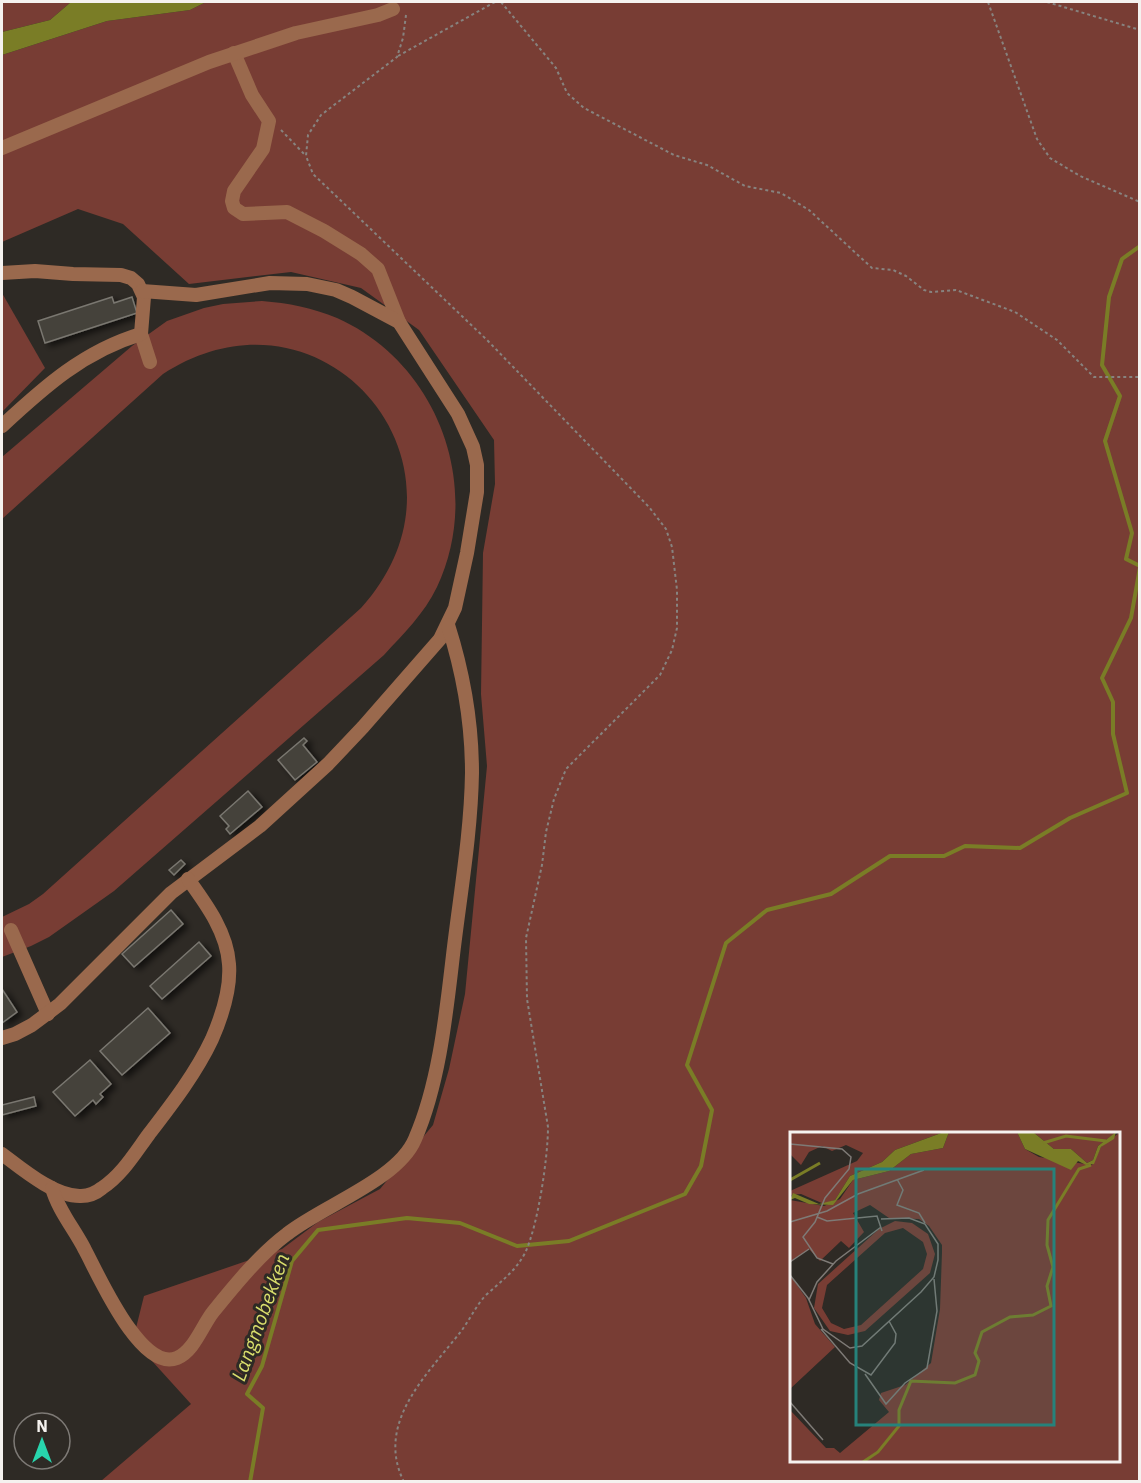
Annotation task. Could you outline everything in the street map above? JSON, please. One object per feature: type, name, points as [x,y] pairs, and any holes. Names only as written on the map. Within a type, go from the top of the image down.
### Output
[{"type":"street","points":[[2,148],[234,53],[296,33],[399,10]]},
{"type":"street","points":[[2,1038],[15,1034],[48,1014],[188,879],[244,840],[328,764],[433,648],[448,625],[458,598],[477,492],[477,465],[465,426],[399,322],[378,269],[361,254],[287,212],[243,214],[234,208],[232,201],[234,191],[263,149],[269,125],[268,116],[252,95],[234,53]]},
{"type":"street","points":[[2,273],[35,271],[121,275],[135,281],[142,291],[144,303],[141,334],[150,362]]},
{"type":"street","points":[[142,291],[196,295],[270,284],[307,284],[344,293],[382,311],[399,322]]},
{"type":"street","points":[[2,426],[60,375],[115,344],[141,334]]},
{"type":"street","points":[[52,1188],[108,1294],[132,1332],[150,1353],[172,1359],[186,1353],[219,1305],[283,1236],[307,1219],[369,1185],[406,1155],[415,1141],[420,1126],[437,1060],[448,1000],[469,821],[471,763],[464,689],[448,625]]},
{"type":"street","points":[[2,1154],[63,1193],[79,1196],[92,1194],[108,1184],[160,1121],[212,1037],[227,993],[228,955],[222,933],[188,879]]},
{"type":"street","points":[[11,930],[48,1014]]},
{"type":"path","points":[[306,156],[308,135],[321,115],[397,57],[495,2]]},
{"type":"path","points":[[501,2],[556,68],[567,93],[584,108],[674,155],[707,165],[745,186],[781,193],[809,210],[872,268],[893,270],[906,276],[924,290],[931,292],[956,290],[1015,312],[1057,340],[1094,377],[1140,377]]},
{"type":"path","points":[[988,2],[1036,139],[1050,158],[1080,176],[1140,202]]},
{"type":"path","points":[[1047,2],[1140,30]]},
{"type":"path","points":[[397,57],[404,38],[399,10]]},
{"type":"path","points":[[268,116],[306,156],[313,174],[487,340],[649,507],[666,529],[672,547],[677,590],[677,628],[672,650],[660,675],[566,769],[554,799],[526,938],[527,999],[548,1127],[548,1143],[538,1207],[526,1250],[518,1265],[484,1297],[462,1330],[413,1390],[395,1438],[397,1466],[404,1482]]},
{"type":"shaded area","points":[[2,2],[71,2],[50,20],[2,32]]},
{"type":"shaded area","points":[[71,2],[206,2],[190,10],[107,21],[2,55],[2,32],[50,20]]},
{"type":"shaded area","points":[[206,2],[1139,2],[1139,1481],[101,1481],[191,1404],[133,1340],[144,1296],[282,1249],[318,1222],[380,1189],[433,1125],[449,1069],[465,994],[487,766],[481,694],[483,553],[495,484],[494,440],[419,330],[361,288],[291,272],[189,284],[123,224],[78,209],[2,242],[2,55],[107,21],[190,10]]},
{"type":"shaded area","points":[[2,293],[45,368],[2,412]]},
{"type":"shaded area","points":[[262,301],[300,306],[328,314],[372,338],[402,365],[425,397],[443,432],[453,470],[455,509],[450,549],[437,587],[420,615],[384,655],[114,891],[49,937],[2,957],[2,917],[29,904],[43,894],[361,608],[396,553],[407,497],[397,444],[370,399],[330,365],[280,347],[223,348],[163,374],[2,519],[2,457],[132,346],[167,321],[204,308]]},
{"type":"building","points":[[112,297],[114,303],[132,297],[137,313],[45,343],[38,321]]},
{"type":"building","points":[[304,738],[307,741],[303,745],[317,762],[295,780],[278,760]]},
{"type":"building","points":[[248,791],[262,807],[230,834],[226,829],[229,826],[220,816]]},
{"type":"building","points":[[181,860],[185,864],[174,875],[169,870]]},
{"type":"building","points":[[171,910],[183,924],[134,967],[122,954]]},
{"type":"building","points":[[199,942],[211,956],[162,999],[150,986]]},
{"type":"building","points":[[2,989],[17,1012],[2,1023]]},
{"type":"building","points":[[148,1008],[170,1033],[122,1075],[100,1051]]},
{"type":"building","points":[[90,1060],[111,1084],[100,1094],[103,1097],[96,1104],[93,1100],[75,1116],[53,1092]]},
{"type":"building","points":[[34,1097],[36,1106],[2,1115],[2,1105]]},
{"type":"waterway","name":"Langmobekken","points":[[1140,246],[1122,259],[1109,297],[1102,365],[1120,396],[1105,441],[1132,533],[1126,559],[1140,566]]},
{"type":"waterway","name":"Langmobekken","points":[[250,1482],[263,1408],[247,1394],[262,1366],[292,1261],[318,1230],[407,1218],[460,1223],[517,1246],[569,1241],[685,1194],[701,1166],[712,1110],[687,1065],[726,943],[767,910],[831,894],[890,856],[944,856],[965,846],[1020,848],[1070,818],[1127,793],[1113,734],[1113,702],[1102,678],[1131,618],[1140,567]]}]
